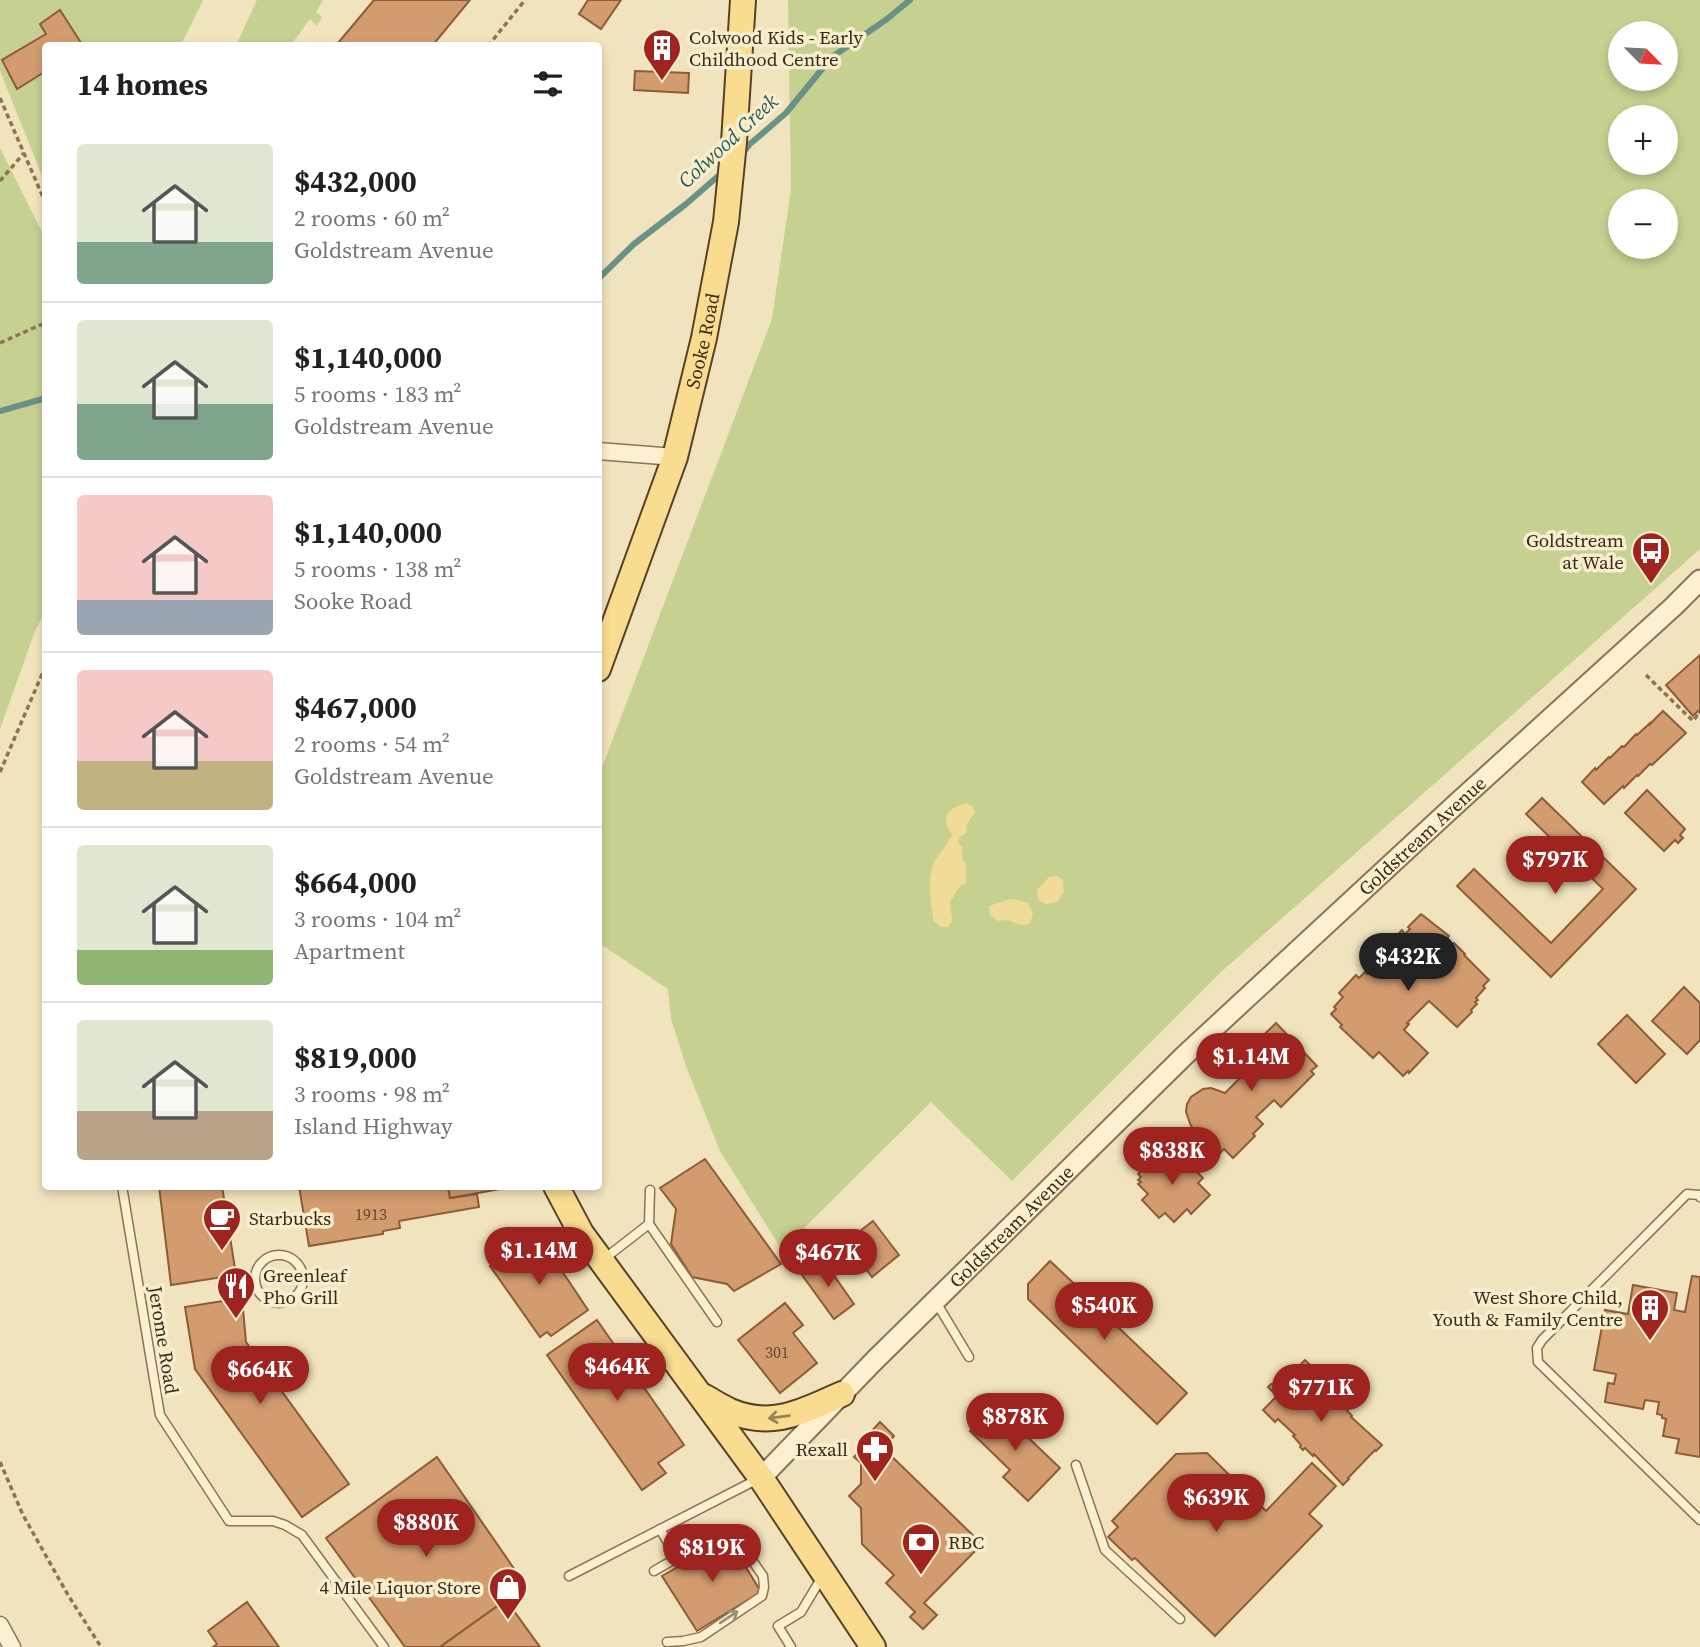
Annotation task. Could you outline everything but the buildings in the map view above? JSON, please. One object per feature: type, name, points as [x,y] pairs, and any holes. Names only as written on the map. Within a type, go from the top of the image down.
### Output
[{"type":"main road","name":"Sooke Road","points":[[602,658],[675,457],[704,338],[726,222],[743,0]]},
{"type":"main road","points":[[558,1190],[580,1233],[761,1478],[873,1647]]},
{"type":"main road","points":[[699,1394],[731,1411],[762,1419],[788,1417],[842,1394]]},
{"type":"street","points":[[602,452],[675,457]]},
{"type":"street","name":"Goldstream Avenue","points":[[761,1478],[1144,1094],[1700,580]]},
{"type":"street","points":[[0,1625],[12,1647]]},
{"type":"lane","name":"Jerome Road","points":[[123,1190],[160,1415],[229,1521],[273,1521],[302,1535],[384,1647]]},
{"type":"lane","points":[[650,1190],[649,1224],[717,1322]]},
{"type":"lane","points":[[1700,1197],[1686,1194],[1537,1348],[1538,1363],[1700,1520]]},
{"type":"lane","points":[[601,1261],[649,1224]]},
{"type":"lane","points":[[276,1255],[291,1258],[301,1269],[303,1285],[295,1298],[288,1302],[280,1304],[265,1300],[255,1286],[254,1278],[261,1263],[276,1255]]},
{"type":"lane","points":[[935,1301],[969,1357]]},
{"type":"lane","points":[[1076,1465],[1105,1550],[1180,1619]]},
{"type":"lane","points":[[569,1576],[761,1478]]},
{"type":"lane","points":[[660,1529],[677,1558]]},
{"type":"lane","points":[[654,1571],[720,1533],[736,1537],[763,1576],[762,1596],[701,1637],[667,1642]]},
{"type":"lane","points":[[791,1647],[778,1626],[801,1612],[823,1574]]},
{"type":"path","points":[[491,42],[525,0]]},
{"type":"path","points":[[0,98],[42,195]]},
{"type":"path","points":[[0,181],[24,153]]},
{"type":"path","points":[[0,343],[42,325]]},
{"type":"path","points":[[0,772],[42,674]]},
{"type":"path","points":[[1646,675],[1693,721],[1698,716],[1700,719]]},
{"type":"path","points":[[0,1462],[23,1515],[101,1647]]},
{"type":"green space","points":[[0,0],[203,0],[182,42],[42,42],[42,176],[0,71]]},
{"type":"green space","points":[[257,0],[323,0],[316,12],[322,17],[317,26],[310,19],[293,42],[237,42]]},
{"type":"green space","points":[[788,0],[1700,0],[1700,549],[1220,973],[1012,1181],[931,1102],[782,1250],[720,1151],[687,1069],[671,1019],[668,989],[602,945],[602,767],[772,319],[791,189]]},
{"type":"green space","points":[[0,148],[42,232],[42,618],[0,729]]},
{"type":"sand","points":[[966,803],[972,806],[975,812],[967,824],[966,833],[958,842],[962,847],[962,859],[966,863],[966,884],[961,885],[950,902],[952,921],[948,927],[941,927],[934,922],[931,874],[936,859],[952,835],[946,823],[947,814]]},
{"type":"sand","points":[[1057,876],[1063,880],[1064,892],[1057,902],[1046,904],[1039,900],[1037,890],[1049,877]]},
{"type":"sand","points":[[1010,899],[1028,903],[1033,914],[1030,923],[1021,925],[1007,920],[998,921],[990,915],[989,906]]},
{"type":"waterway","name":"Colwood Creek","points":[[742,154],[786,113],[832,57],[910,0]]},
{"type":"waterway","name":"Colwood Creek","points":[[602,275],[634,244],[724,171]]},
{"type":"waterway","name":"Colwood Creek","points":[[0,411],[42,399]]},
{"type":"place","name":"Colwood Kids - Early Childhood Centre","points":[[662,82]]},
{"type":"place","name":"Goldstream at Wale","points":[[1651,585]]},
{"type":"place","name":"Starbucks","points":[[222,1252]]},
{"type":"place","name":"Greenleaf Pho Grill","points":[[236,1320]]},
{"type":"place","name":"West Shore Child, Youth & Family Centre","points":[[1650,1342]]},
{"type":"place","name":"Rexall","points":[[875,1483]]},
{"type":"place","name":"RBC","points":[[921,1576]]},
{"type":"place","name":"4 Mile Liquor Store","points":[[508,1621]]}]
